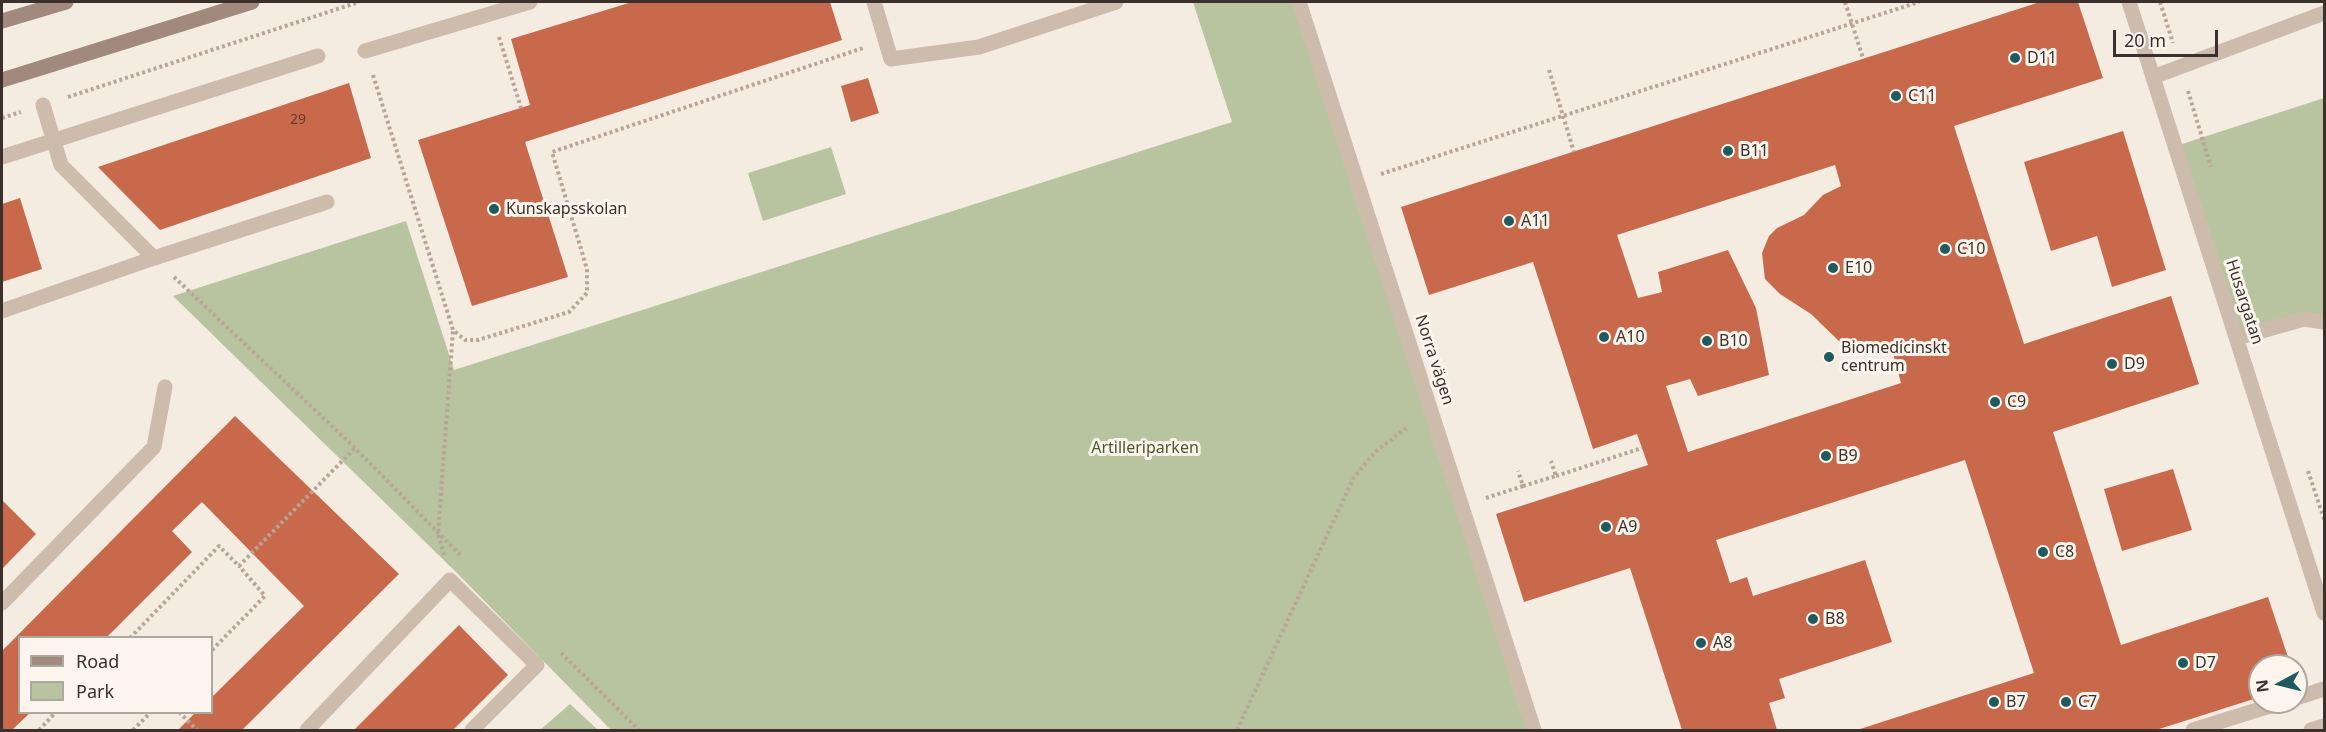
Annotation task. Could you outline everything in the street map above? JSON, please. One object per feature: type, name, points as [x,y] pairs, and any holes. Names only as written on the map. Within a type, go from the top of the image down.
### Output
[{"type":"main road","points":[[2,21],[66,2]]},
{"type":"main road","points":[[2,80],[252,2]]},
{"type":"street","points":[[365,51],[530,2]]},
{"type":"street","points":[[874,2],[891,59],[979,47],[1116,2]]},
{"type":"street","name":"Norra vägen","points":[[1299,2],[1534,730]]},
{"type":"street","name":"Husargatan","points":[[2129,2],[2325,613]]},
{"type":"street","points":[[2153,77],[2325,13]]},
{"type":"street","points":[[2,157],[318,56]]},
{"type":"street","points":[[43,105],[61,165],[154,258]]},
{"type":"street","points":[[2,311],[154,258],[327,202]]},
{"type":"street","points":[[2237,338],[2304,319],[2325,322]]},
{"type":"street","points":[[2,603],[154,447],[165,387]]},
{"type":"street","points":[[307,730],[450,580],[537,665],[472,730]]},
{"type":"street","points":[[2308,694],[2325,689]]},
{"type":"street","points":[[2193,730],[2248,713]]},
{"type":"street","points":[[2311,730],[2325,726]]},
{"type":"path","points":[[2,118],[359,2]]},
{"type":"path","points":[[1845,2],[1863,58]]},
{"type":"path","points":[[1357,182],[1919,2]]},
{"type":"path","points":[[491,14],[520,108]]},
{"type":"path","points":[[453,330],[465,340],[478,340],[569,312],[587,293],[587,269],[552,152],[886,40]]},
{"type":"path","points":[[154,258],[355,448],[438,534],[453,330],[365,51]]},
{"type":"path","points":[[1549,70],[1574,152]]},
{"type":"path","points":[[1237,730],[1353,479],[1375,452],[1431,410]]},
{"type":"path","points":[[240,566],[355,448]]},
{"type":"path","points":[[1462,506],[1642,448]]},
{"type":"path","points":[[1551,461],[1556,476]]},
{"type":"path","points":[[1518,471],[1523,486]]},
{"type":"path","points":[[132,636],[219,546],[240,566],[265,596],[213,649]]},
{"type":"path","points":[[39,730],[54,714]]},
{"type":"path","points":[[133,730],[149,714]]},
{"type":"path","points":[[181,714],[197,730]]},
{"type":"green space","name":"Artilleriparken","points":[[1193,2],[1299,2],[1534,730],[611,730],[457,573],[173,296],[406,221],[454,370],[1232,122]]},
{"type":"green space","points":[[2324,98],[2324,322],[2237,338],[2176,146]]},
{"type":"green space","points":[[831,147],[846,194],[763,221],[748,173]]},
{"type":"green space","points":[[570,704],[598,730],[540,730]]},
{"type":"building","name":"Kunskapsskolan","points":[[632,2],[830,2],[842,40],[525,142],[568,277],[472,306],[418,140],[530,105],[511,39]]},
{"type":"building","points":[[2040,2],[2078,2],[2103,78],[1954,126],[2024,344],[2171,296],[2199,384],[2053,432],[2121,645],[2268,597],[2287,654],[2248,654],[2248,701],[2156,730],[1857,730],[2034,673],[1965,460],[1716,540],[1730,583],[1747,577],[1753,596],[1865,560],[1892,642],[1779,679],[1785,698],[1769,703],[1777,730],[1682,730],[1630,568],[1524,602],[1496,514],[1648,465],[1637,434],[1593,449],[1533,262],[1429,295],[1401,207]],"holes":[[[1835,165],[1841,186],[1823,195],[1804,215],[1777,228],[1769,236],[1762,253],[1765,279],[1780,294],[1811,314],[1844,346],[1865,351],[1891,346],[1901,383],[1688,452],[1666,386],[1690,379],[1698,396],[1769,375],[1756,308],[1728,250],[1658,272],[1662,292],[1638,298],[1617,235]]]},
{"type":"building","points":[[868,78],[879,113],[851,122],[841,86]]},
{"type":"building","points":[[349,83],[371,158],[160,230],[98,167]]},
{"type":"building","points":[[2123,131],[2166,270],[2112,287],[2097,236],[2051,251],[2024,162]]},
{"type":"building","points":[[20,198],[42,269],[2,282],[2,204]]},
{"type":"building","points":[[235,416],[399,574],[242,730],[178,730],[194,714],[213,714],[213,696],[304,606],[202,502],[172,531],[192,552],[108,636],[18,636],[18,714],[29,714],[12,730],[2,730],[2,651]]},
{"type":"building","points":[[2173,469],[2192,530],[2122,551],[2104,489]]},
{"type":"building","points":[[2,500],[36,534],[2,569]]},
{"type":"building","points":[[459,625],[508,675],[453,730],[354,730]]},
{"type":"place","name":"D11","points":[[2015,58]]},
{"type":"place","name":"C11","points":[[1896,96]]},
{"type":"place","name":"B11","points":[[1728,151]]},
{"type":"place","name":"Kunskapsskolan","points":[[494,209]]},
{"type":"place","name":"A11","points":[[1509,221]]},
{"type":"place","name":"C10","points":[[1945,249]]},
{"type":"place","name":"E10","points":[[1833,268]]},
{"type":"place","name":"A10","points":[[1604,337]]},
{"type":"place","name":"B10","points":[[1707,341]]},
{"type":"place","name":"Biomedicinskt centrum","points":[[1829,357]]},
{"type":"place","name":"D9","points":[[2112,364]]},
{"type":"place","name":"C9","points":[[1995,402]]},
{"type":"place","name":"B9","points":[[1826,456]]},
{"type":"place","name":"A9","points":[[1606,527]]},
{"type":"place","name":"C8","points":[[2043,552]]},
{"type":"place","name":"B8","points":[[1813,619]]},
{"type":"place","name":"A8","points":[[1701,643]]},
{"type":"place","name":"D7","points":[[2183,663]]},
{"type":"place","name":"B7","points":[[1994,702]]},
{"type":"place","name":"C7","points":[[2066,702]]}]
